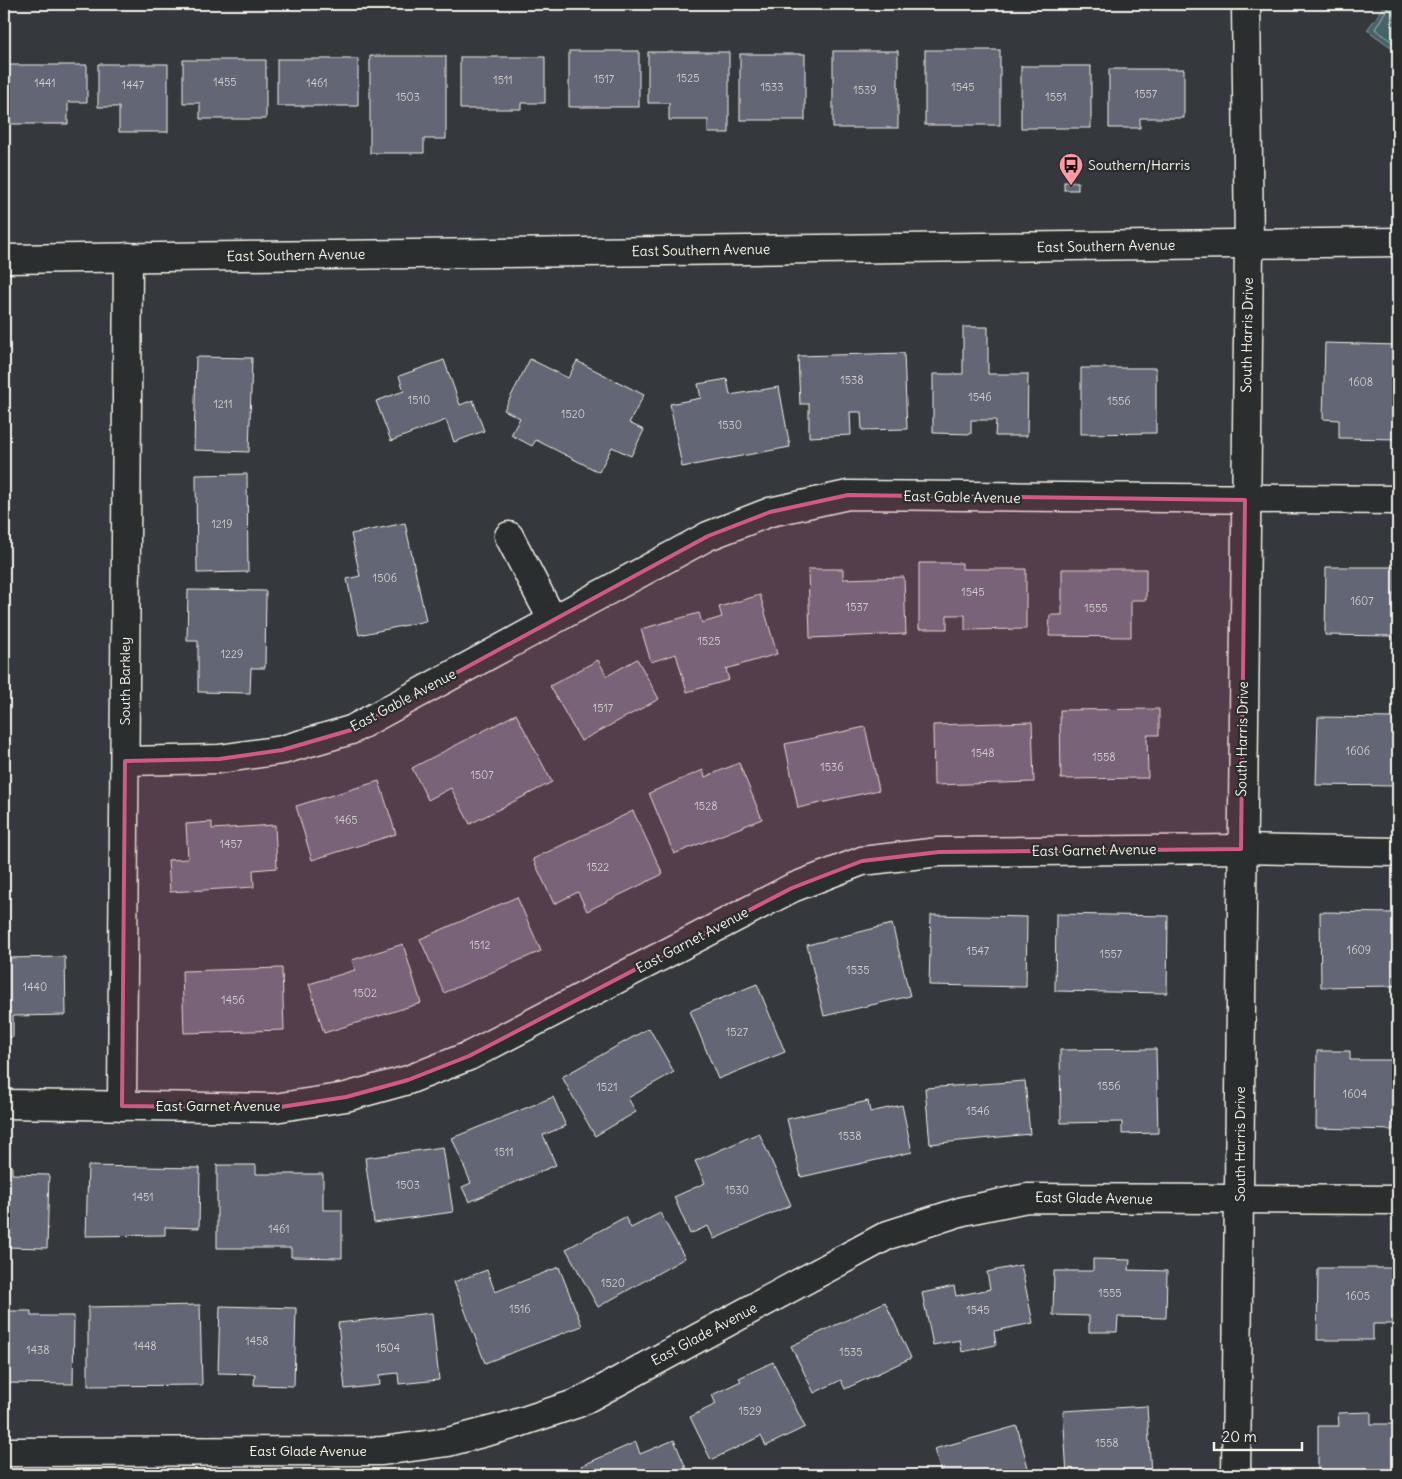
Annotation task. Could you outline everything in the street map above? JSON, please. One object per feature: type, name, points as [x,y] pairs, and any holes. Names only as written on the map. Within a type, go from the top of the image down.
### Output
[{"type":"street","name":"South Harris Drive","points":[[1236,1475],[1248,244],[1246,4]]},
{"type":"street","name":"East Southern Avenue","points":[[4,259],[1398,242]]},
{"type":"street","name":"South Barkley","points":[[122,1106],[128,257]]},
{"type":"street","name":"East Gable Avenue","points":[[125,761],[219,759],[282,750],[351,730],[552,619],[708,536],[770,512],[848,495],[1398,500]]},
{"type":"street","points":[[509,536],[552,619]]},
{"type":"street","name":"East Garnet Avenue","points":[[4,1104],[274,1108],[346,1097],[408,1080],[469,1056],[792,888],[862,861],[939,852],[1241,848],[1398,852]]},
{"type":"street","name":"East Glade Avenue","points":[[4,1452],[382,1451],[448,1442],[512,1425],[578,1403],[888,1235],[963,1211],[1027,1198],[1398,1200]]},
{"type":"highlighted area","points":[[848,495],[1245,500],[1241,849],[939,852],[862,861],[792,888],[469,1056],[408,1080],[346,1097],[274,1108],[122,1106],[125,761],[219,759],[282,750],[351,730],[708,536],[770,512]]},
{"type":"water","points":[[1386,4],[1398,4],[1398,52],[1367,30]]},
{"type":"building","points":[[925,50],[1000,50],[1000,125],[925,125]]},
{"type":"building","points":[[569,51],[639,51],[639,107],[569,107]]},
{"type":"building","points":[[833,51],[898,51],[898,128],[833,128]]},
{"type":"building","points":[[648,52],[729,52],[729,133],[708,133],[708,120],[669,120],[669,103],[648,103]]},
{"type":"building","points":[[740,54],[805,54],[805,120],[740,120]]},
{"type":"building","points":[[370,56],[446,56],[446,139],[424,139],[424,153],[370,153]]},
{"type":"building","points":[[460,57],[545,57],[545,103],[521,103],[521,109],[460,109]]},
{"type":"building","points":[[277,59],[358,59],[358,106],[277,106]]},
{"type":"building","points":[[183,60],[266,60],[266,119],[200,119],[200,103],[183,103]]},
{"type":"building","points":[[98,64],[168,64],[168,132],[119,132],[119,107],[98,107]]},
{"type":"building","points":[[4,65],[87,65],[87,102],[68,102],[68,124],[4,124]]},
{"type":"building","points":[[1021,66],[1091,66],[1091,128],[1021,128]]},
{"type":"building","points":[[1109,69],[1184,69],[1184,118],[1140,118],[1140,128],[1109,128]]},
{"type":"building","points":[[1064,182],[1078,182],[1078,190],[1064,190]]},
{"type":"building","points":[[963,327],[988,327],[988,374],[1028,374],[1027,436],[995,436],[996,420],[971,420],[971,434],[933,433],[933,374],[963,374]]},
{"type":"building","points":[[1325,343],[1398,345],[1398,439],[1339,438],[1339,420],[1323,419]]},
{"type":"building","points":[[904,353],[907,429],[862,430],[861,412],[850,412],[851,435],[809,437],[809,404],[800,404],[798,356]]},
{"type":"building","points":[[196,357],[252,358],[249,452],[194,450]]},
{"type":"building","points":[[530,359],[568,378],[577,361],[644,395],[629,423],[644,430],[631,456],[612,447],[599,472],[536,440],[532,446],[511,435],[520,418],[504,410]]},
{"type":"building","points":[[444,360],[460,405],[473,400],[484,431],[454,442],[446,420],[391,441],[376,401],[404,391],[399,376]]},
{"type":"building","points":[[1081,368],[1156,368],[1156,433],[1081,434]]},
{"type":"building","points":[[727,379],[730,395],[779,387],[790,447],[682,467],[670,404],[701,398],[698,384]]},
{"type":"building","points":[[247,474],[248,572],[197,573],[196,475]]},
{"type":"building","points":[[405,523],[426,621],[359,635],[347,579],[360,576],[351,534]]},
{"type":"building","points":[[919,563],[962,563],[962,569],[1026,569],[1026,629],[965,630],[965,615],[947,615],[947,629],[919,629]]},
{"type":"building","points":[[1326,567],[1398,567],[1398,644],[1393,644],[1393,636],[1325,635]]},
{"type":"building","points":[[808,569],[843,569],[843,579],[904,577],[906,634],[810,638]]},
{"type":"building","points":[[1062,569],[1146,569],[1146,600],[1131,600],[1131,637],[1049,636],[1050,615],[1062,615]]},
{"type":"building","points":[[188,590],[266,591],[265,668],[251,668],[250,693],[198,692],[198,641],[187,641]]},
{"type":"building","points":[[760,595],[777,654],[726,669],[729,680],[687,692],[676,654],[651,662],[641,629],[699,613],[702,623],[722,617],[719,607]]},
{"type":"building","points":[[637,659],[659,699],[581,741],[550,686],[598,660],[607,676]]},
{"type":"building","points":[[1159,709],[1159,735],[1147,735],[1148,778],[1061,779],[1060,710]]},
{"type":"building","points":[[516,714],[552,782],[470,824],[451,788],[428,800],[412,768]]},
{"type":"building","points":[[1318,717],[1398,718],[1398,786],[1316,785]]},
{"type":"building","points":[[1032,722],[1034,782],[934,785],[933,725]]},
{"type":"building","points":[[865,727],[879,790],[798,808],[785,744]]},
{"type":"building","points":[[739,763],[762,819],[674,854],[649,793],[703,770],[705,777]]},
{"type":"building","points":[[379,781],[396,834],[312,860],[296,806]]},
{"type":"building","points":[[633,811],[663,874],[587,911],[578,892],[554,904],[533,859]]},
{"type":"building","points":[[212,822],[212,829],[275,825],[277,868],[253,870],[254,887],[170,892],[168,860],[188,859],[186,824]]},
{"type":"building","points":[[517,897],[541,951],[444,993],[420,939]]},
{"type":"building","points":[[1320,912],[1398,913],[1398,986],[1321,987]]},
{"type":"building","points":[[1056,914],[1168,916],[1167,993],[1055,991]]},
{"type":"building","points":[[931,915],[1027,917],[1026,987],[929,985]]},
{"type":"building","points":[[892,924],[910,996],[824,1016],[807,945]]},
{"type":"building","points":[[403,944],[421,1003],[324,1033],[309,984],[355,970],[352,960]]},
{"type":"building","points":[[65,957],[66,1015],[13,1016],[13,1037],[4,1037],[4,958]]},
{"type":"building","points":[[282,968],[284,1030],[184,1033],[182,971]]},
{"type":"building","points":[[757,984],[785,1052],[718,1079],[690,1011]]},
{"type":"building","points":[[649,1028],[674,1072],[628,1098],[636,1112],[595,1136],[562,1077]]},
{"type":"building","points":[[1156,1049],[1158,1133],[1122,1134],[1122,1122],[1061,1123],[1060,1050]]},
{"type":"building","points":[[1317,1051],[1350,1051],[1350,1060],[1394,1060],[1393,1130],[1316,1128]]},
{"type":"building","points":[[1025,1081],[1030,1134],[930,1144],[925,1088]]},
{"type":"building","points":[[553,1097],[566,1126],[543,1135],[556,1165],[469,1202],[462,1187],[471,1183],[452,1138]]},
{"type":"building","points":[[868,1101],[870,1112],[902,1105],[912,1152],[801,1177],[787,1119]]},
{"type":"building","points":[[759,1133],[791,1205],[714,1239],[708,1226],[690,1234],[674,1197],[705,1183],[695,1161]]},
{"type":"building","points":[[443,1147],[453,1212],[374,1223],[365,1158]]},
{"type":"building","points":[[4,1165],[12,1166],[12,1174],[49,1175],[47,1248],[4,1247]]},
{"type":"building","points":[[217,1165],[256,1165],[256,1174],[323,1174],[323,1210],[342,1210],[342,1258],[291,1257],[291,1248],[217,1248]]},
{"type":"building","points":[[88,1166],[200,1168],[199,1228],[165,1227],[165,1235],[86,1236]]},
{"type":"building","points":[[660,1213],[685,1258],[598,1307],[566,1249],[625,1217],[631,1228]]},
{"type":"building","points":[[1093,1259],[1130,1260],[1129,1270],[1167,1271],[1166,1318],[1118,1317],[1117,1332],[1089,1332],[1089,1316],[1053,1315],[1054,1271],[1093,1271]]},
{"type":"building","points":[[1021,1265],[1033,1323],[994,1331],[996,1345],[962,1352],[960,1340],[933,1345],[922,1293],[954,1286],[956,1296],[990,1289],[987,1272]]},
{"type":"building","points":[[559,1267],[582,1326],[485,1363],[454,1282],[487,1270],[495,1292]]},
{"type":"building","points":[[1318,1268],[1398,1268],[1398,1324],[1373,1324],[1373,1340],[1317,1340]]},
{"type":"building","points":[[885,1302],[911,1358],[845,1389],[841,1380],[814,1393],[791,1346]]},
{"type":"building","points":[[200,1305],[202,1385],[88,1386],[88,1307]]},
{"type":"building","points":[[220,1306],[296,1308],[294,1386],[254,1385],[255,1374],[218,1373]]},
{"type":"building","points":[[4,1311],[31,1311],[31,1316],[74,1316],[73,1384],[4,1383]]},
{"type":"building","points":[[432,1313],[439,1380],[399,1384],[398,1373],[379,1375],[380,1385],[345,1389],[338,1323]]},
{"type":"building","points":[[773,1362],[805,1427],[766,1446],[761,1436],[711,1460],[690,1417],[716,1404],[712,1395],[741,1381],[739,1378]]},
{"type":"building","points":[[1147,1406],[1151,1475],[1067,1475],[1063,1411]]},
{"type":"building","points":[[1371,1412],[1371,1424],[1398,1424],[1398,1475],[1318,1474],[1318,1426],[1339,1426],[1338,1413]]},
{"type":"building","points":[[1017,1426],[1030,1475],[942,1475],[934,1449]]},
{"type":"building","points":[[674,1440],[689,1475],[585,1475],[581,1466],[636,1442],[640,1454]]},
{"type":"place","name":"Southern/Harris","points":[[1071,186]]}]
